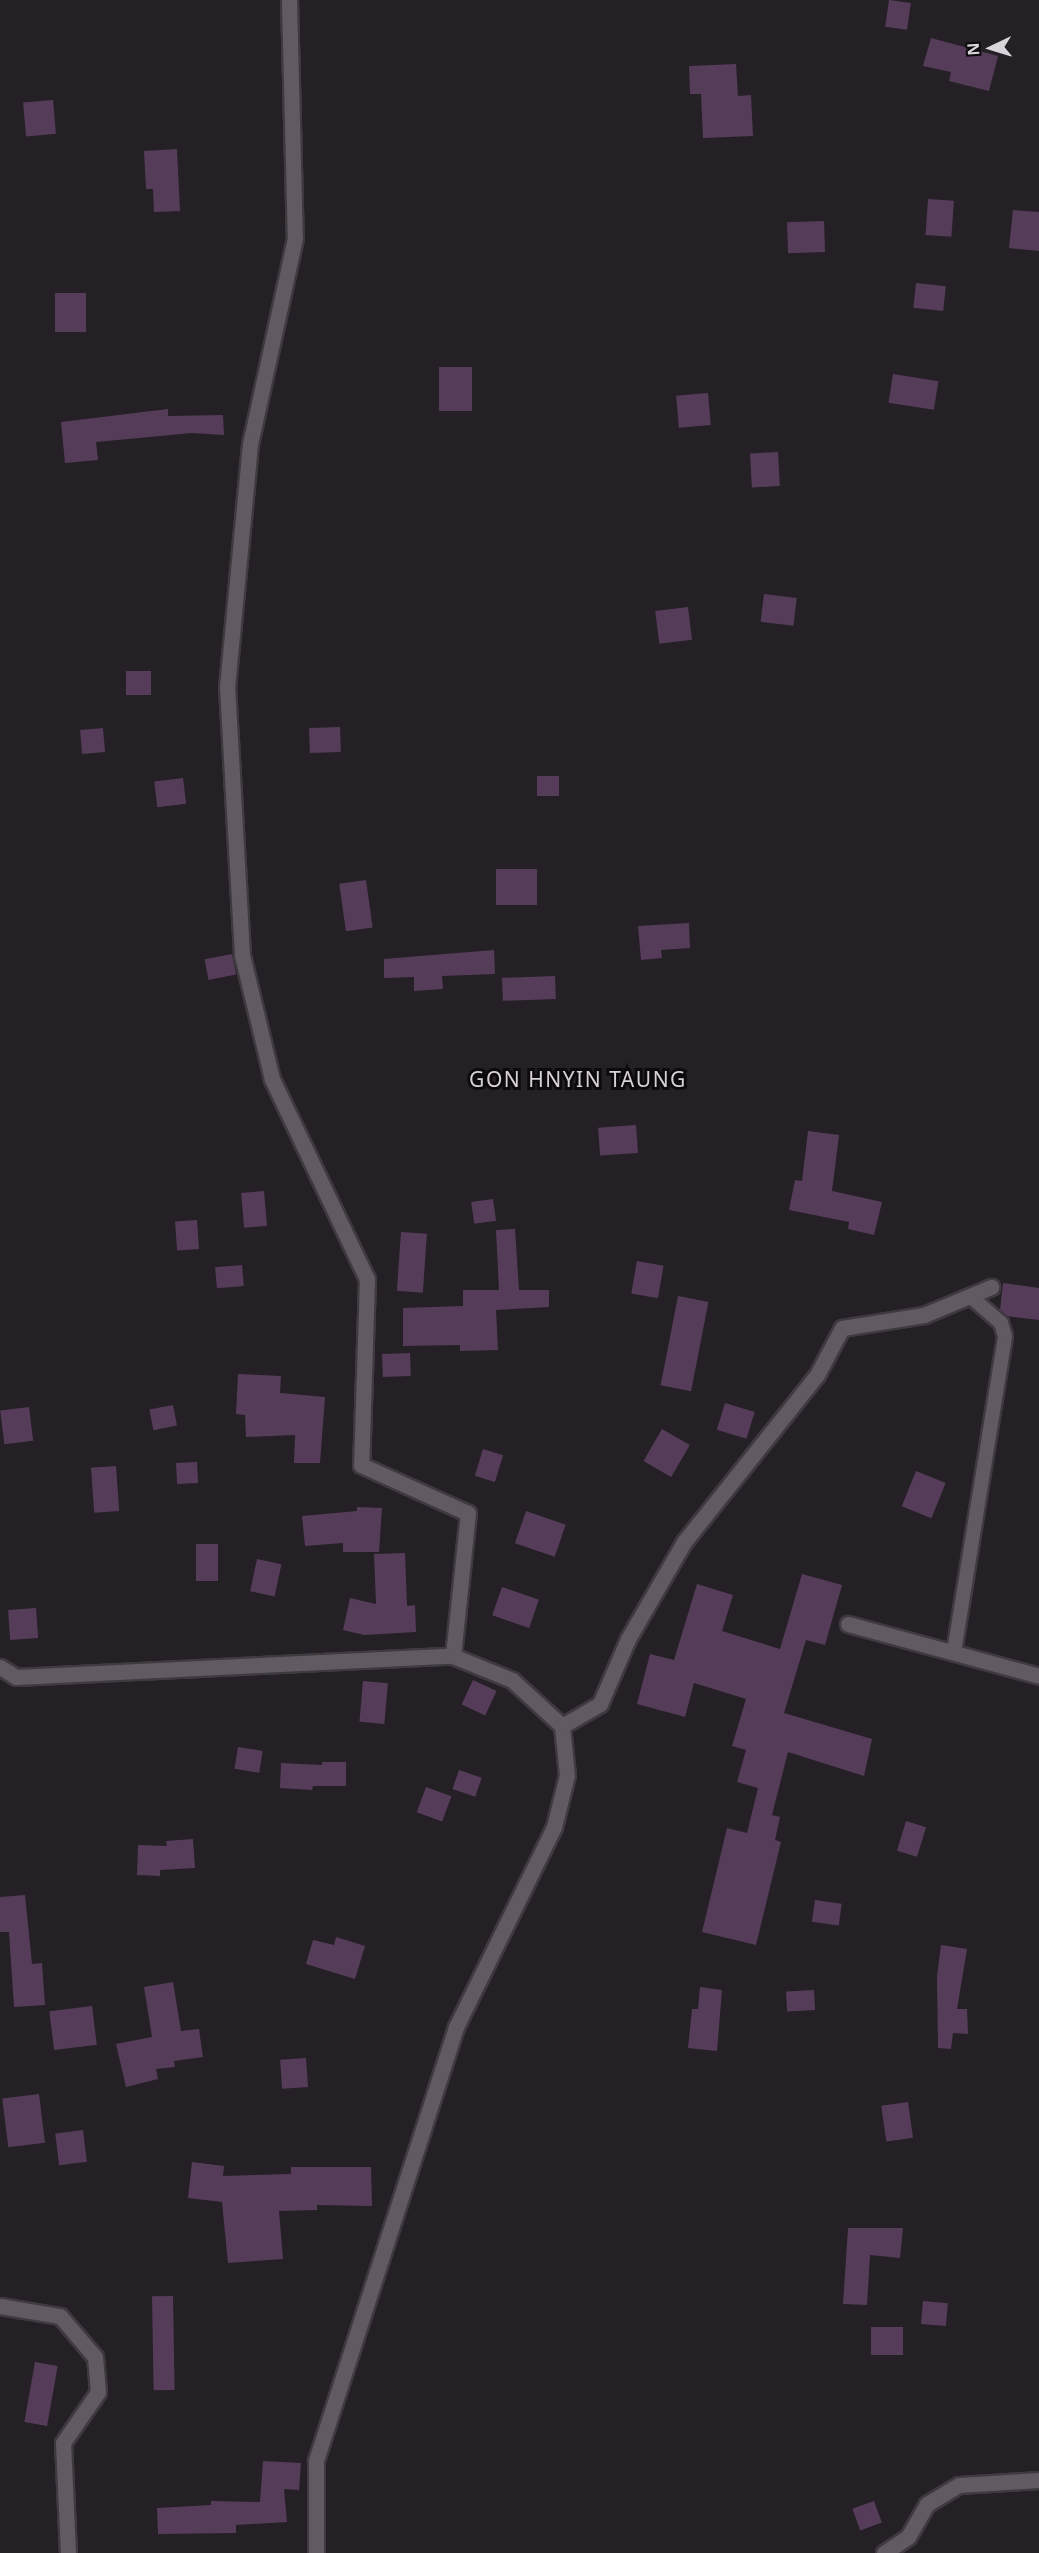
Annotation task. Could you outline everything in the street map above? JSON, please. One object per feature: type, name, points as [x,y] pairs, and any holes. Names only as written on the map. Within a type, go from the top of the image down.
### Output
[{"type":"street","points":[[289,0],[293,45],[295,237],[250,444],[227,686],[242,955],[272,1079],[367,1278],[361,1466],[468,1513],[453,1656]]},
{"type":"street","points":[[562,1726],[600,1704],[628,1640],[684,1542],[817,1375],[842,1329],[924,1315],[972,1298],[991,1287]]},
{"type":"street","points":[[848,1624],[1039,1676]]},
{"type":"street","points":[[0,1666],[16,1677],[453,1656],[512,1680],[562,1726],[567,1776],[554,1827],[456,2026],[316,2461],[316,2553]]},
{"type":"street","points":[[0,2306],[60,2316],[95,2357],[98,2392],[63,2444],[68,2553]]},
{"type":"street","points":[[884,2553],[908,2537],[927,2504],[958,2485],[1039,2480]]},
{"type":"lane","points":[[954,1652],[1005,1336],[1001,1323],[972,1298]]},
{"type":"building","points":[[889,0],[911,3],[907,30],[885,27]]},
{"type":"building","points":[[931,38],[998,56],[989,91],[949,81],[951,72],[923,66]]},
{"type":"building","points":[[736,64],[738,96],[751,95],[753,136],[703,138],[701,94],[690,94],[689,66]]},
{"type":"building","points":[[53,100],[56,134],[26,136],[23,103]]},
{"type":"building","points":[[177,149],[180,211],[154,212],[153,189],[146,189],[144,151]]},
{"type":"building","points":[[928,199],[954,201],[951,237],[925,235]]},
{"type":"building","points":[[1013,210],[1039,212],[1039,251],[1009,248]]},
{"type":"building","points":[[824,221],[825,252],[788,253],[787,222]]},
{"type":"building","points":[[916,283],[946,286],[943,311],[913,308]]},
{"type":"building","points":[[55,293],[86,293],[86,332],[55,332]]},
{"type":"building","points":[[439,367],[472,367],[472,411],[439,411]]},
{"type":"building","points":[[893,374],[938,381],[934,410],[888,403]]},
{"type":"building","points":[[708,393],[711,425],[679,428],[676,396]]},
{"type":"building","points":[[168,409],[168,416],[223,415],[224,435],[192,433],[96,442],[98,460],[65,463],[61,422]]},
{"type":"building","points":[[778,452],[780,486],[752,487],[750,453]]},
{"type":"building","points":[[764,594],[797,598],[793,626],[761,622]]},
{"type":"building","points":[[688,607],[692,640],[659,644],[655,611]]},
{"type":"building","points":[[126,671],[151,671],[151,695],[126,695]]},
{"type":"building","points":[[340,727],[341,752],[310,753],[309,728]]},
{"type":"building","points":[[103,728],[105,752],[82,754],[80,730]]},
{"type":"building","points":[[537,776],[559,776],[559,796],[537,796]]},
{"type":"building","points":[[183,778],[186,804],[157,807],[154,782]]},
{"type":"building","points":[[496,869],[537,869],[537,905],[496,905]]},
{"type":"building","points":[[366,880],[373,928],[346,931],[339,884]]},
{"type":"building","points":[[689,923],[690,948],[661,950],[662,958],[641,960],[638,926]]},
{"type":"building","points":[[494,950],[495,974],[442,976],[443,989],[414,991],[414,977],[384,978],[384,959]]},
{"type":"building","points":[[232,954],[236,975],[209,980],[205,959]]},
{"type":"building","points":[[555,976],[556,999],[503,1001],[502,978]]},
{"type":"building","points":[[636,1125],[638,1153],[600,1156],[598,1128]]},
{"type":"building","points":[[808,1131],[839,1135],[832,1191],[882,1202],[874,1235],[848,1229],[849,1222],[789,1210],[795,1180],[802,1181]]},
{"type":"building","points":[[264,1191],[267,1226],[244,1228],[241,1193]]},
{"type":"building","points":[[493,1199],[496,1221],[474,1224],[471,1202]]},
{"type":"building","points":[[197,1220],[199,1249],[177,1250],[175,1222]]},
{"type":"building","points":[[515,1229],[519,1290],[549,1290],[549,1307],[496,1310],[498,1350],[460,1351],[460,1345],[403,1346],[403,1308],[463,1306],[463,1290],[499,1290],[496,1230]]},
{"type":"building","points":[[401,1232],[427,1234],[423,1293],[397,1291]]},
{"type":"building","points":[[637,1261],[664,1266],[658,1298],[631,1293]]},
{"type":"building","points":[[242,1265],[244,1286],[217,1288],[215,1267]]},
{"type":"building","points":[[1003,1283],[1039,1288],[1039,1320],[1007,1316],[1000,1310]]},
{"type":"building","points":[[678,1296],[708,1302],[691,1391],[661,1385]]},
{"type":"building","points":[[410,1353],[411,1376],[383,1377],[382,1354]]},
{"type":"building","points":[[238,1374],[281,1376],[280,1393],[325,1397],[320,1463],[294,1463],[295,1435],[246,1437],[245,1415],[236,1414]]},
{"type":"building","points":[[725,1403],[755,1412],[746,1439],[717,1430]]},
{"type":"building","points":[[173,1405],[177,1426],[153,1430],[149,1410]]},
{"type":"building","points":[[29,1407],[33,1441],[4,1444],[0,1411]]},
{"type":"building","points":[[662,1429],[690,1445],[671,1477],[644,1461]]},
{"type":"building","points":[[483,1449],[503,1455],[495,1482],[475,1476]]},
{"type":"building","points":[[197,1462],[198,1483],[177,1484],[176,1463]]},
{"type":"building","points":[[116,1466],[119,1511],[94,1513],[91,1468]]},
{"type":"building","points":[[916,1471],[946,1483],[931,1518],[902,1506]]},
{"type":"building","points":[[357,1507],[382,1508],[379,1552],[343,1552],[343,1543],[305,1546],[302,1516],[357,1511]]},
{"type":"building","points":[[526,1511],[566,1525],[555,1557],[515,1543]]},
{"type":"building","points":[[196,1544],[218,1544],[218,1581],[196,1581]]},
{"type":"building","points":[[405,1553],[407,1606],[415,1605],[416,1632],[364,1635],[343,1630],[350,1598],[376,1604],[374,1554]]},
{"type":"building","points":[[257,1559],[281,1564],[275,1596],[250,1591]]},
{"type":"building","points":[[802,1574],[842,1585],[825,1645],[806,1640],[784,1713],[872,1739],[864,1776],[788,1752],[772,1815],[780,1817],[775,1840],[781,1842],[756,1945],[702,1932],[727,1828],[747,1833],[758,1788],[737,1782],[746,1750],[732,1746],[746,1699],[694,1683],[685,1717],[637,1704],[650,1654],[674,1660],[697,1584],[733,1595],[722,1631],[780,1649]]},
{"type":"building","points":[[502,1587],[539,1600],[529,1628],[492,1615]]},
{"type":"building","points":[[36,1608],[38,1638],[10,1640],[8,1610]]},
{"type":"building","points":[[473,1680],[497,1691],[485,1715],[462,1704]]},
{"type":"building","points":[[363,1681],[388,1683],[384,1724],[359,1722]]},
{"type":"building","points":[[238,1747],[263,1751],[259,1773],[235,1769]]},
{"type":"building","points":[[322,1762],[346,1762],[346,1786],[313,1786],[312,1790],[280,1788],[281,1763],[322,1765]]},
{"type":"building","points":[[459,1770],[482,1778],[475,1797],[452,1789]]},
{"type":"building","points":[[426,1787],[451,1796],[442,1822],[417,1812]]},
{"type":"building","points":[[906,1821],[926,1827],[917,1857],[897,1851]]},
{"type":"building","points":[[193,1839],[195,1868],[160,1870],[160,1876],[137,1875],[138,1845],[167,1846],[166,1841]]},
{"type":"building","points":[[25,1895],[32,1964],[42,1963],[45,2005],[14,2007],[9,1932],[0,1932],[0,1897]]},
{"type":"building","points":[[815,1900],[842,1904],[839,1926],[812,1922]]},
{"type":"building","points":[[336,1937],[365,1946],[355,1979],[306,1964],[313,1940],[334,1945]]},
{"type":"building","points":[[941,1945],[967,1949],[957,2009],[967,2009],[968,2034],[953,2033],[951,2049],[938,2048],[937,1976]]},
{"type":"building","points":[[173,1982],[181,2031],[199,2029],[203,2057],[174,2061],[175,2067],[156,2069],[158,2079],[126,2087],[116,2044],[152,2037],[144,1987]]},
{"type":"building","points":[[700,1987],[722,1990],[717,2051],[688,2048],[692,2009],[698,2009]]},
{"type":"building","points":[[814,1990],[815,2010],[787,2011],[786,1991]]},
{"type":"building","points":[[92,2006],[97,2045],[54,2050],[49,2011]]},
{"type":"building","points":[[306,2058],[308,2087],[282,2089],[280,2060]]},
{"type":"building","points":[[39,2094],[45,2143],[8,2147],[2,2099]]},
{"type":"building","points":[[908,2102],[913,2138],[886,2141],[881,2106]]},
{"type":"building","points":[[83,2130],[87,2162],[59,2165],[55,2133]]},
{"type":"building","points":[[192,2162],[224,2166],[223,2176],[291,2174],[291,2167],[371,2167],[372,2206],[317,2205],[317,2210],[279,2211],[283,2259],[228,2263],[222,2202],[188,2198]]},
{"type":"building","points":[[848,2228],[903,2228],[900,2258],[870,2255],[867,2305],[843,2304]]},
{"type":"building","points":[[152,2296],[173,2296],[175,2390],[154,2390]]},
{"type":"building","points":[[923,2301],[948,2303],[946,2326],[921,2324]]},
{"type":"building","points":[[871,2327],[903,2327],[903,2355],[871,2355]]},
{"type":"building","points":[[35,2362],[58,2366],[47,2426],[24,2422]]},
{"type":"building","points":[[263,2461],[301,2463],[299,2490],[284,2489],[287,2522],[236,2525],[236,2533],[158,2534],[157,2508],[211,2505],[211,2501],[260,2502]]},
{"type":"building","points":[[874,2501],[882,2523],[860,2530],[852,2509]]},
{"type":"district","name":"GON HNYIN TAUNG","points":[[578,1079]]}]
